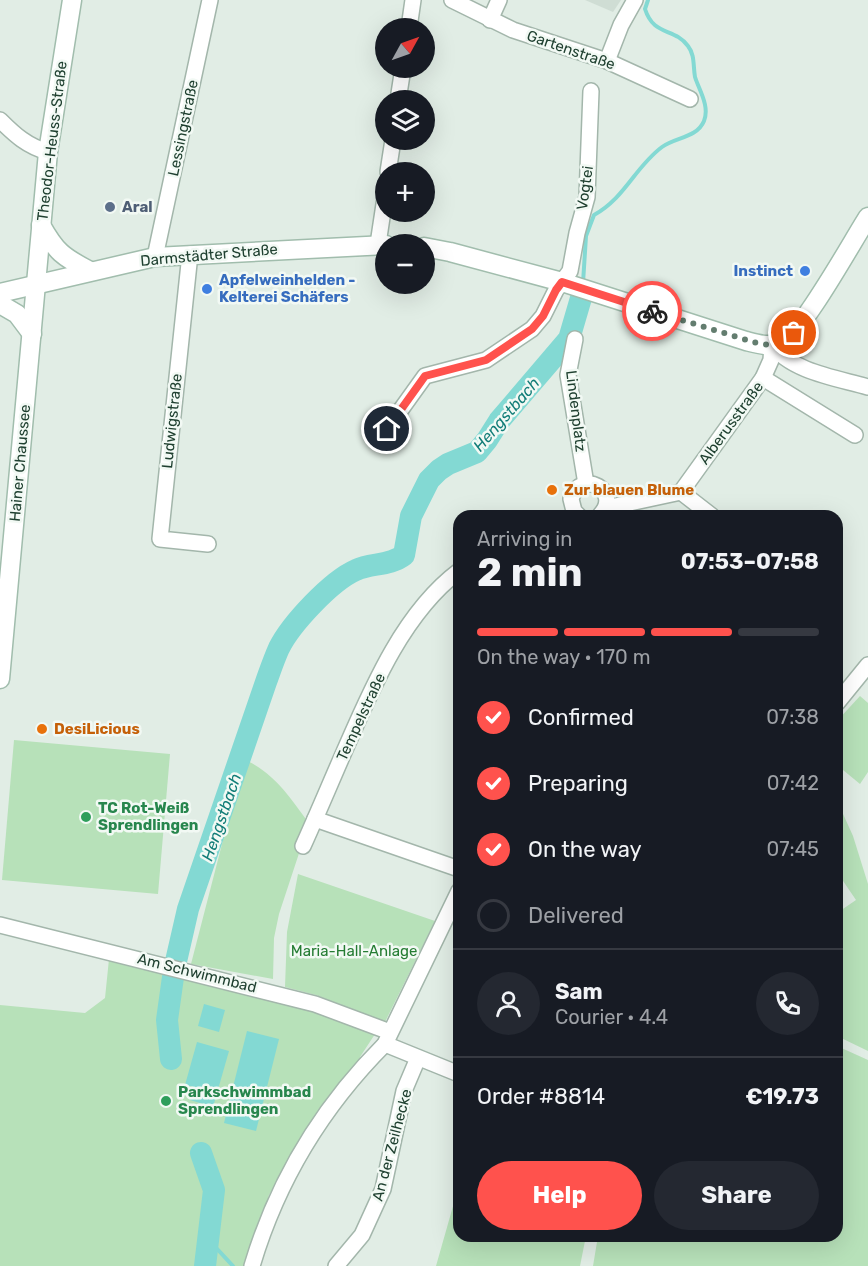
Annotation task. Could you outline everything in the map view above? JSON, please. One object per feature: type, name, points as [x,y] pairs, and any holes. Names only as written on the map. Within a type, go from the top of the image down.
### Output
[{"type":"street","name":"Theodor-Heuss-Straße","points":[[36,283],[48,152],[72,0]]},
{"type":"street","name":"Lessingstraße","points":[[155,257],[210,0]]},
{"type":"street","points":[[410,18],[413,0]]},
{"type":"street","name":"Gartenstraße","points":[[452,0],[490,20],[533,38],[607,61],[690,99]]},
{"type":"street","points":[[490,20],[499,0]]},
{"type":"street","points":[[607,61],[621,25],[635,0]]},
{"type":"street","name":"Vogtei","points":[[387,429],[425,376],[486,360],[532,329],[543,316],[556,290],[578,287],[570,271],[587,197],[591,91]]},
{"type":"street","points":[[0,120],[22,141],[48,152]]},
{"type":"street","points":[[435,250],[490,262],[578,287],[735,338],[772,345],[788,339],[794,333],[809,313],[868,217]]},
{"type":"street","points":[[41,225],[61,255],[90,271]]},
{"type":"street","name":"Darmstädter Straße","points":[[0,293],[155,257],[375,244]]},
{"type":"street","name":"Ludwigstraße","points":[[190,254],[160,539],[208,544]]},
{"type":"street","name":"Hainer Chaussee","points":[[0,679],[4,601],[36,283]]},
{"type":"street","points":[[0,304],[17,314],[32,334]]},
{"type":"street","name":"Lindenplatz","points":[[575,339],[568,375],[586,484]]},
{"type":"street","points":[[772,345],[783,357],[794,364],[868,387]]},
{"type":"street","name":"Alberusstraße","points":[[681,492],[763,378],[771,360],[772,345]]},
{"type":"street","points":[[763,378],[855,435]]},
{"type":"street","points":[[573,510],[571,503],[577,487],[593,484],[604,491],[607,500],[603,510]]},
{"type":"street","points":[[610,510],[681,492],[704,510]]},
{"type":"street","name":"Tempelstraße","points":[[303,846],[371,689],[410,625],[453,576]]},
{"type":"street","points":[[843,696],[868,664]]},
{"type":"street","points":[[315,819],[453,867]]},
{"type":"street","points":[[252,1266],[276,1197],[299,1156],[334,1103],[387,1038],[453,903]]},
{"type":"street","name":"Am Schwimmbad","points":[[0,925],[315,1004],[387,1038],[418,1058]]},
{"type":"street","points":[[418,1058],[453,1072]]},
{"type":"street","name":"An der Zeilhecke","points":[[336,1266],[362,1235],[383,1189],[404,1090],[418,1058]]},
{"type":"shaded area","points":[[585,0],[621,0],[613,12]]},
{"type":"green space","points":[[860,696],[868,703],[868,772],[860,784],[843,770],[843,714]]},
{"type":"green space","name":"TC Rot-Weiß Sprendlingen","points":[[14,740],[170,754],[158,894],[2,880]]},
{"type":"green space","name":"Maria-Hall-Anlage","points":[[244,759],[273,779],[309,823],[279,914],[274,938],[273,979],[191,964]]},
{"type":"green space","points":[[843,814],[853,836],[868,884],[868,1051],[843,1039],[843,909],[856,900],[843,881]]},
{"type":"green space","name":"Maria-Hall-Anlage","points":[[298,874],[435,921],[385,1022],[316,995],[285,987],[287,932]]},
{"type":"green space","name":"Parkschwimmbad Sprendlingen","points":[[109,959],[298,1005],[377,1031],[360,1057],[359,1064],[304,1138],[269,1195],[248,1266],[0,1266],[0,1005],[85,1013],[105,998]]},
{"type":"green space","points":[[843,1049],[868,1060],[868,1266],[593,1266],[597,1242],[843,1242]]},
{"type":"green space","points":[[453,1206],[453,1242],[585,1242],[580,1266],[436,1266]]},
{"type":"water","points":[[204,1004],[225,1010],[219,1032],[198,1026]]},
{"type":"water","points":[[247,1031],[279,1039],[256,1131],[224,1123]]},
{"type":"water","points":[[197,1042],[229,1051],[213,1107],[190,1100],[194,1087],[185,1085]]},
{"type":"waterway","name":"Hengstbach","points":[[583,283],[586,236],[594,215],[614,200],[644,164],[662,147],[701,127],[706,115],[690,49],[683,40],[654,24],[645,9],[648,0]]},
{"type":"waterway","name":"Hengstbach","points":[[171,1059],[167,1020],[174,970],[188,909],[279,648],[302,616],[335,583],[356,570],[393,561],[404,555],[411,516],[429,480],[448,464],[477,452],[499,421],[569,339],[581,298]]},
{"type":"waterway","name":"Hengstbach","points":[[201,1153],[214,1190],[205,1266]]},
{"type":"waterway","points":[[207,1238],[233,1266]]},
{"type":"way so far","points":[[652,311],[760,344],[780,344],[794,333]]},
{"type":"place","name":"Aral","points":[[110,207]]},
{"type":"place","name":"Instinct","points":[[805,271]]},
{"type":"place","name":"Apfelweinhelden - Kelterei Schäfers","points":[[207,289]]},
{"type":"place","name":"Zur blauen Blume","points":[[552,490]]},
{"type":"place","name":"DesiLicious","points":[[42,729]]},
{"type":"place","name":"TC Rot-Weiß Sprendlingen","points":[[86,817]]},
{"type":"place","name":"Parkschwimmbad Sprendlingen","points":[[166,1101]]},
{"type":"route","points":[[387,429],[425,376],[486,360],[532,329],[548,309],[562,282],[652,311]]}]
